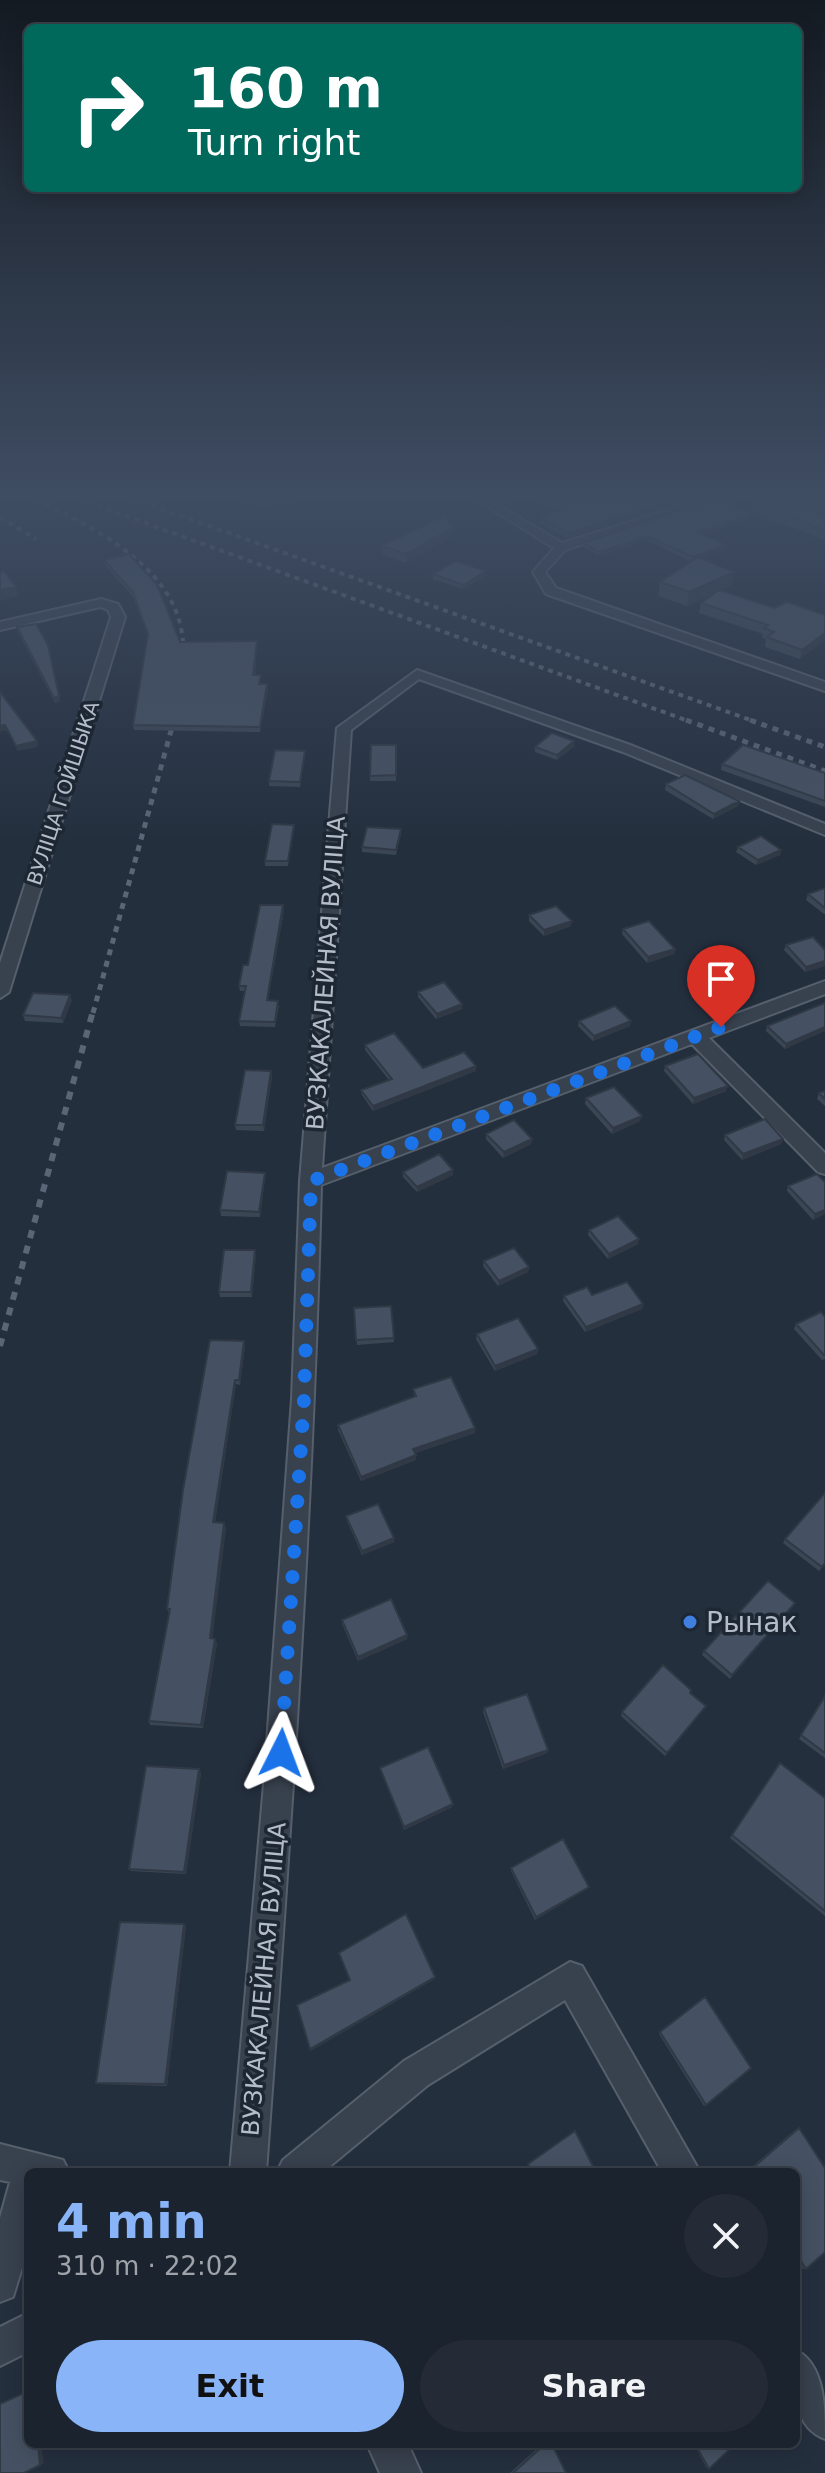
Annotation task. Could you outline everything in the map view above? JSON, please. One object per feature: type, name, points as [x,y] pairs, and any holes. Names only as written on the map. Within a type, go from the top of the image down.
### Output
[{"type":"street","name":"ВУЛІЦА ГОЙШЫКА","points":[[0,626],[68,610]]},
{"type":"street","name":"ВУЛІЦА ГОЙШЫКА","points":[[0,992],[118,617],[115,610]]},
{"type":"street","points":[[606,610],[825,687]]},
{"type":"street","name":"ВУЗКАКАЛЕЙНАЯ ВУЛІЦА","points":[[248,2168],[279,1784],[304,1399],[311,1181],[344,728],[417,674],[628,749],[825,830]]},
{"type":"street","points":[[311,1181],[825,987]]},
{"type":"street","points":[[695,1036],[825,1166]]},
{"type":"street","points":[[300,2168],[416,2073],[570,1978],[680,2168]]},
{"type":"street","points":[[0,2284],[24,2187]]},
{"type":"street","points":[[0,2347],[24,2334]]},
{"type":"street","points":[[800,2376],[825,2420]]},
{"type":"street","points":[[389,2448],[401,2473]]},
{"type":"building","points":[[140,610],[167,610],[180,642],[257,641],[253,675],[261,675],[259,684],[267,684],[260,727],[133,725],[148,634]]},
{"type":"building","points":[[724,610],[812,610],[825,615],[825,633],[802,650],[767,637],[774,632],[764,628],[768,625]]},
{"type":"building","points":[[36,624],[48,645],[59,696],[54,698],[17,627]]},
{"type":"building","points":[[0,692],[37,741],[16,746],[5,725],[0,726]]},
{"type":"building","points":[[552,733],[574,741],[557,755],[535,747]]},
{"type":"building","points":[[371,745],[396,745],[396,775],[370,776]]},
{"type":"building","points":[[743,745],[825,773],[825,801],[722,764]]},
{"type":"building","points":[[275,750],[305,751],[300,782],[269,781]]},
{"type":"building","points":[[685,775],[739,801],[714,814],[666,784]]},
{"type":"building","points":[[272,824],[294,825],[288,861],[265,861]]},
{"type":"building","points":[[367,827],[401,829],[396,850],[362,847]]},
{"type":"building","points":[[761,836],[781,850],[758,860],[738,847]]},
{"type":"building","points":[[825,888],[825,908],[808,894]]},
{"type":"building","points":[[260,905],[283,905],[267,1000],[278,1001],[275,1022],[239,1021],[246,986],[239,986],[243,965],[248,965]]},
{"type":"building","points":[[556,906],[572,921],[544,930],[529,915]]},
{"type":"building","points":[[649,921],[675,949],[648,957],[623,929]]},
{"type":"building","points":[[813,937],[825,950],[825,961],[806,967],[786,945]]},
{"type":"building","points":[[444,982],[462,1004],[437,1014],[418,992]]},
{"type":"building","points":[[33,993],[70,995],[61,1018],[23,1015]]},
{"type":"building","points":[[825,1003],[825,1027],[786,1044],[767,1026]]},
{"type":"building","points":[[615,1006],[631,1021],[594,1036],[579,1021]]},
{"type":"building","points":[[394,1033],[423,1068],[464,1052],[476,1066],[373,1106],[361,1090],[392,1079],[365,1045]]},
{"type":"building","points":[[698,1054],[728,1086],[694,1098],[665,1066]]},
{"type":"building","points":[[245,1070],[271,1071],[263,1125],[235,1125]]},
{"type":"building","points":[[614,1087],[642,1116],[613,1128],[586,1098]]},
{"type":"building","points":[[765,1119],[783,1139],[743,1154],[725,1135]]},
{"type":"building","points":[[514,1120],[532,1139],[504,1152],[486,1134]]},
{"type":"building","points":[[439,1154],[453,1170],[417,1187],[403,1172]]},
{"type":"building","points":[[227,1171],[265,1173],[259,1212],[220,1210]]},
{"type":"building","points":[[817,1174],[825,1182],[825,1210],[815,1214],[788,1186]]},
{"type":"building","points":[[618,1216],[639,1239],[609,1254],[589,1230]]},
{"type":"building","points":[[514,1248],[529,1267],[499,1281],[484,1261]]},
{"type":"building","points":[[224,1250],[255,1250],[251,1292],[219,1292]]},
{"type":"building","points":[[627,1282],[643,1304],[586,1327],[564,1296],[587,1287],[592,1295]]},
{"type":"building","points":[[391,1306],[394,1338],[356,1340],[354,1308]]},
{"type":"building","points":[[821,1312],[825,1317],[825,1355],[796,1324]]},
{"type":"building","points":[[518,1318],[538,1349],[495,1366],[477,1334]]},
{"type":"building","points":[[210,1340],[244,1341],[213,1522],[224,1523],[210,1638],[215,1639],[201,1725],[149,1721],[170,1609],[167,1609],[183,1490]]},
{"type":"building","points":[[451,1377],[475,1428],[413,1449],[416,1455],[361,1477],[338,1425],[416,1396],[413,1389]]},
{"type":"building","points":[[825,1493],[825,1563],[822,1567],[785,1539]]},
{"type":"building","points":[[378,1504],[394,1538],[362,1551],[346,1516]]},
{"type":"building","points":[[768,1581],[795,1603],[732,1675],[704,1651]]},
{"type":"building","points":[[391,1599],[407,1635],[358,1657],[342,1620]]},
{"type":"building","points":[[663,1665],[706,1706],[667,1753],[622,1712]]},
{"type":"building","points":[[527,1694],[548,1750],[504,1765],[484,1708]]},
{"type":"building","points":[[825,1696],[825,1753],[801,1735]]},
{"type":"building","points":[[428,1747],[453,1804],[404,1827],[380,1768]]},
{"type":"building","points":[[780,1763],[825,1798],[825,1911],[732,1835]]},
{"type":"building","points":[[146,1766],[199,1769],[184,1872],[129,1869]]},
{"type":"building","points":[[563,1839],[589,1887],[536,1917],[511,1868]]},
{"type":"building","points":[[406,1914],[435,1977],[310,2049],[297,2005],[350,1980],[339,1953]]},
{"type":"building","points":[[120,1922],[184,1924],[165,2084],[96,2083]]},
{"type":"building","points":[[705,1997],[751,2068],[706,2105],[660,2032]]},
{"type":"building","points":[[799,2128],[825,2168],[825,2252],[806,2269],[800,2259],[800,2168],[753,2168]]},
{"type":"building","points":[[575,2131],[594,2168],[530,2168],[528,2164]]},
{"type":"building","points":[[24,2393],[24,2448],[38,2448],[40,2465],[24,2473],[0,2473],[0,2404]]},
{"type":"building","points":[[541,2448],[554,2448],[566,2473],[513,2473]]},
{"type":"building","points":[[697,2448],[731,2448],[709,2469]]},
{"type":"railway","points":[[175,610],[183,638],[183,665]]},
{"type":"railway","points":[[385,610],[691,722]]},
{"type":"railway","points":[[445,610],[756,722]]},
{"type":"railway","points":[[173,722],[177,709]]},
{"type":"railway","points":[[93,1013],[174,720]]},
{"type":"railway","points":[[686,720],[825,771]]},
{"type":"railway","points":[[750,720],[825,747]]},
{"type":"railway","points":[[0,1346],[93,1011]]},
{"type":"place","name":"Рынак","points":[[690,1622]]},
{"type":"route","points":[[281,1753],[304,1399],[311,1181],[721,1027]]}]
